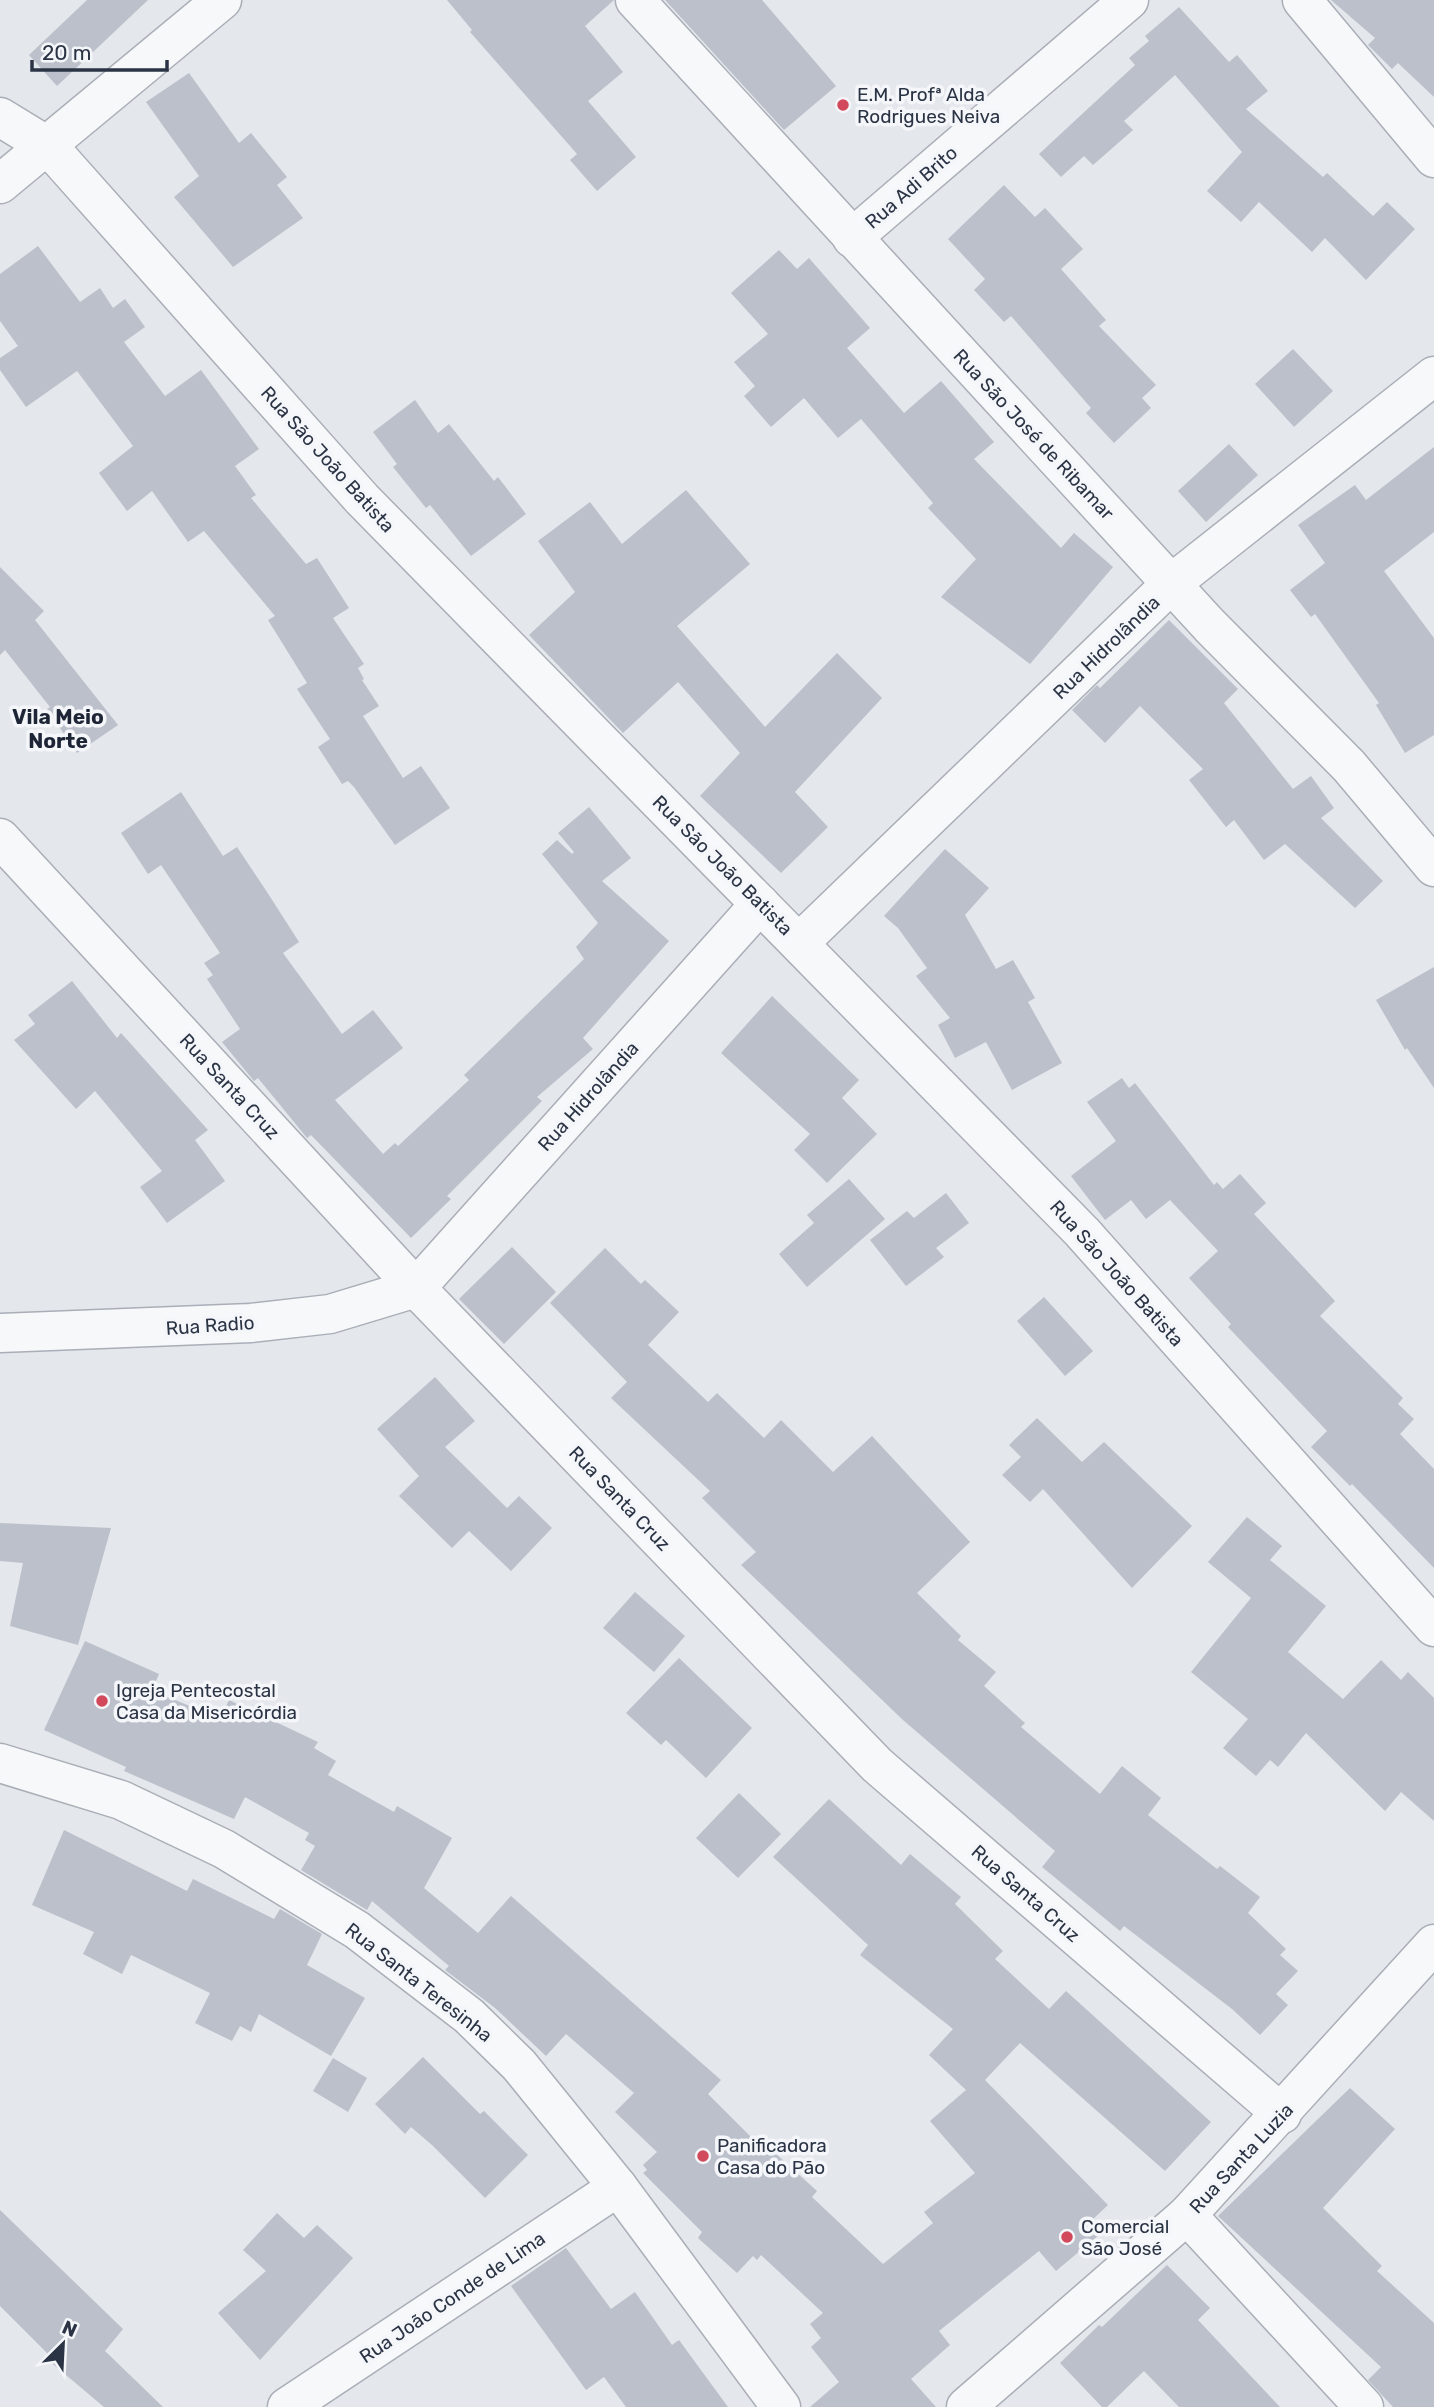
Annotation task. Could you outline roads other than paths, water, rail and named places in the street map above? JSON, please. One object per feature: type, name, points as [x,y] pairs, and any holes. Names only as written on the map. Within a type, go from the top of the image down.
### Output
[{"type":"street","points":[[0,184],[49,147],[222,0]]},
{"type":"street","name":"Rua São José de Ribamar","points":[[635,0],[1172,583],[1349,766],[1434,867]]},
{"type":"street","name":"Rua Adi Brito","points":[[852,238],[1129,0]]},
{"type":"street","points":[[1302,0],[1434,158]]},
{"type":"street","name":"Rua São João Batista","points":[[0,117],[49,147],[362,499],[1082,1232],[1434,1627]]},
{"type":"street","name":"Rua Hidrolândia","points":[[799,943],[1172,583],[1434,376]]},
{"type":"street","name":"Rua Santa Cruz","points":[[0,838],[416,1288],[877,1765],[1282,2114]]},
{"type":"street","name":"Rua Hidrolândia","points":[[416,1288],[760,904]]},
{"type":"street","name":"Rua Radio","points":[[0,1333],[172,1328],[277,1320],[330,1314],[416,1288]]},
{"type":"street","name":"Rua Santa Teresinha","points":[[0,1763],[121,1800],[192,1832],[357,1930],[469,2016],[519,2065],[618,2187],[781,2407]]},
{"type":"street","name":"Rua Santa Luzia","points":[[966,2407],[1187,2215],[1282,2114],[1434,1944]]},
{"type":"street","name":"Rua João Conde de Lima","points":[[286,2407],[618,2187]]},
{"type":"street","points":[[1187,2215],[1364,2407]]},
{"type":"place","name":"E.M. Profª Alda Rodrigues Neiva","points":[[843,105]]},
{"type":"place","name":"Igreja Pentecostal Casa da Misericórdia","points":[[102,1701]]},
{"type":"place","name":"Panificadora Casa do Pão","points":[[703,2156]]},
{"type":"place","name":"Comercial São José","points":[[1067,2237]]},
{"type":"district","name":"Vila Meio Norte","points":[[58,729]]}]
